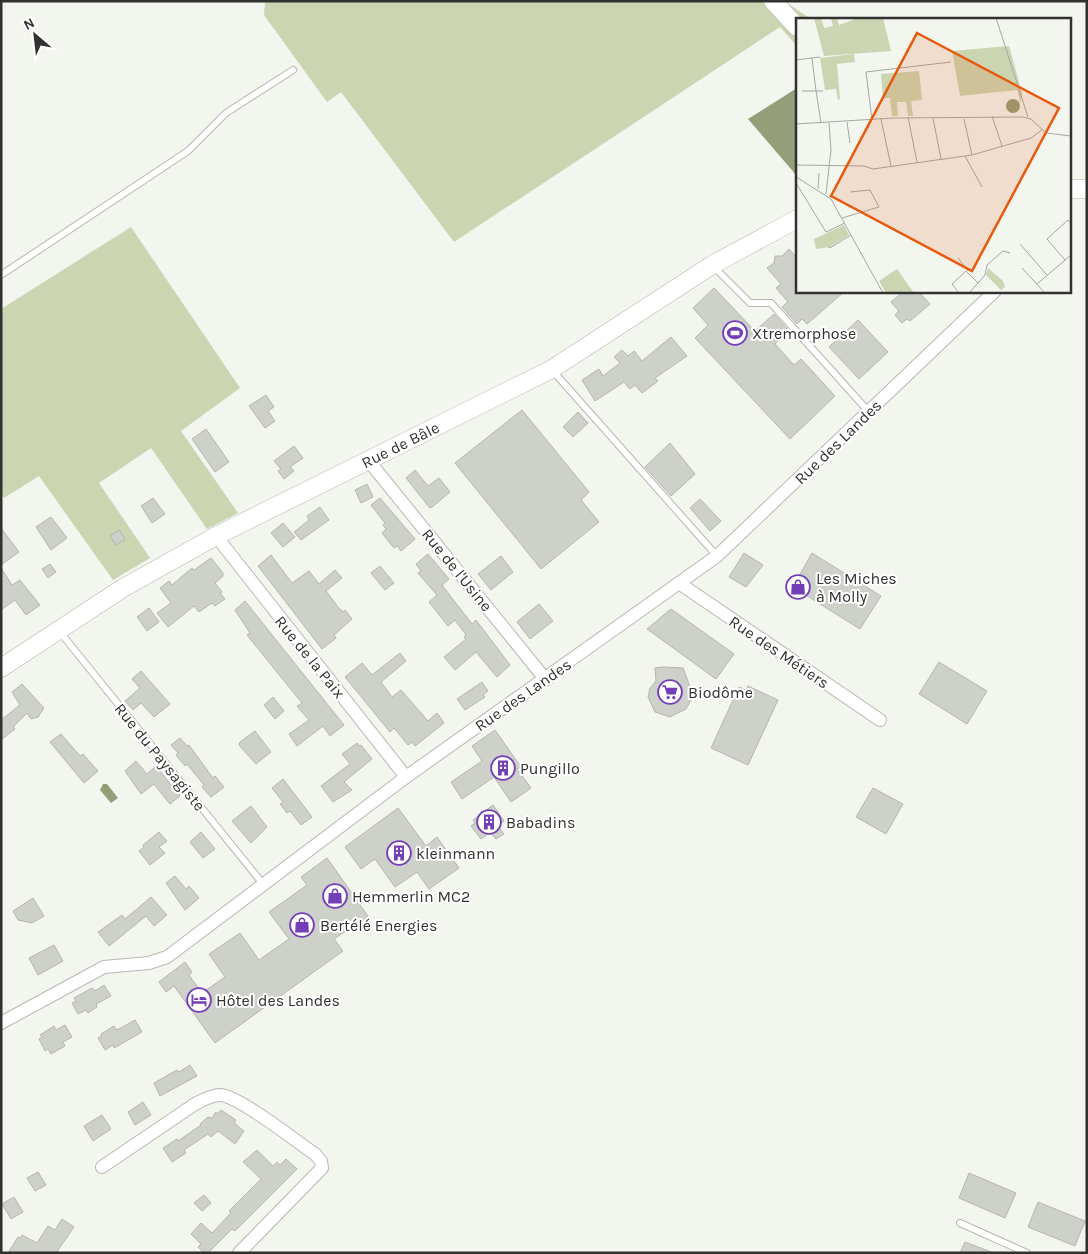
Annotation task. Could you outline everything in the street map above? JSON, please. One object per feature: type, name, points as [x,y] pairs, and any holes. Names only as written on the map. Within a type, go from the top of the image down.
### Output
[{"type":"street","points":[[773,1],[796,26]]},
{"type":"street","points":[[1070,189],[1087,188]]},
{"type":"street","name":"Rue de Bâle","points":[[2,666],[123,588],[216,536],[552,369],[712,265],[796,220]]},
{"type":"street","name":"Rue des Landes","points":[[1,1023],[104,967],[149,963],[167,957],[406,777],[546,680],[717,556],[994,292]]},
{"type":"street","name":"Rue de l'Usine","points":[[368,460],[546,680]]},
{"type":"street","name":"Rue de la Paix","points":[[216,536],[406,777]]},
{"type":"street","name":"Rue des Métiers","points":[[679,583],[880,720]]},
{"type":"street","points":[[102,1167],[195,1104],[209,1097],[219,1094],[228,1096],[251,1109],[315,1154],[321,1161],[322,1168],[239,1253]]},
{"type":"lane","points":[[1,275],[188,151],[226,113],[293,70]]},
{"type":"lane","points":[[712,265],[750,303],[770,303],[869,412]]},
{"type":"lane","points":[[552,369],[717,556]]},
{"type":"lane","name":"Rue du Paysagiste","points":[[58,630],[263,884]]},
{"type":"lane","points":[[960,1222],[1028,1253]]},
{"type":"shaded area","points":[[265,1],[784,1],[810,18],[796,18],[796,45],[780,27],[454,242],[341,92],[327,102],[264,15]]},
{"type":"shaded area","points":[[796,89],[796,175],[748,119]]},
{"type":"shaded area","points":[[131,227],[240,388],[181,431],[238,513],[207,529],[151,448],[99,483],[150,558],[113,580],[39,476],[4,498],[1,494],[1,309]]},
{"type":"shaded area","points":[[103,784],[107,784],[118,798],[111,803],[100,790]]},
{"type":"building","points":[[789,249],[796,257],[796,292],[844,292],[807,324],[802,319],[797,324],[782,307],[788,302],[776,288],[781,284],[767,268],[774,263],[775,256],[782,256]]},
{"type":"building","points":[[714,288],[755,331],[774,314],[789,331],[775,344],[794,365],[801,359],[835,396],[790,439],[695,338],[708,325],[693,308]]},
{"type":"building","points":[[903,292],[919,292],[930,304],[910,321],[907,319],[902,323],[895,315],[899,311],[891,302]]},
{"type":"building","points":[[858,320],[888,352],[859,379],[829,347]]},
{"type":"building","points":[[671,337],[687,356],[655,378],[658,381],[642,393],[635,385],[630,389],[624,382],[595,401],[582,380],[599,369],[603,376],[620,363],[614,357],[622,350],[628,356],[634,351],[642,361]]},
{"type":"building","points":[[266,395],[274,407],[268,411],[275,421],[265,428],[249,406]]},
{"type":"building","points":[[522,410],[589,492],[581,500],[599,522],[541,569],[455,463]]},
{"type":"building","points":[[578,412],[588,423],[573,437],[563,427]]},
{"type":"building","points":[[206,429],[229,462],[215,472],[192,439]]},
{"type":"building","points":[[670,443],[695,474],[671,496],[645,467]]},
{"type":"building","points":[[294,446],[303,458],[290,467],[294,471],[284,479],[278,471],[281,469],[274,461]]},
{"type":"building","points":[[415,470],[428,486],[439,478],[450,492],[431,508],[429,507],[406,478]]},
{"type":"building","points":[[367,484],[373,497],[361,503],[355,490]]},
{"type":"building","points":[[153,498],[165,514],[152,523],[141,506]]},
{"type":"building","points":[[380,498],[415,539],[401,551],[397,546],[394,548],[382,533],[386,529],[383,525],[385,523],[371,505]]},
{"type":"building","points":[[700,499],[721,521],[710,531],[690,508]]},
{"type":"building","points":[[320,507],[329,520],[301,540],[294,532],[309,520],[307,516]]},
{"type":"building","points":[[51,517],[67,538],[51,550],[36,527]]},
{"type":"building","points":[[283,523],[295,537],[283,547],[271,533]]},
{"type":"building","points":[[1,528],[19,552],[1,565]]},
{"type":"building","points":[[119,530],[125,539],[116,545],[110,536]]},
{"type":"building","points":[[744,553],[763,565],[746,587],[729,577]]},
{"type":"building","points":[[812,553],[881,596],[860,629],[793,587]]},
{"type":"building","points":[[428,554],[449,579],[442,585],[472,624],[476,620],[510,665],[497,677],[476,652],[455,670],[444,657],[466,639],[464,637],[466,635],[455,620],[448,626],[429,602],[437,595],[418,573],[421,571],[416,564]]},
{"type":"building","points":[[271,555],[292,583],[309,571],[319,584],[335,570],[342,578],[326,591],[338,607],[343,612],[345,610],[352,619],[334,635],[336,638],[322,649],[258,566]]},
{"type":"building","points":[[501,556],[513,572],[491,590],[478,574]]},
{"type":"building","points":[[211,558],[223,573],[223,576],[215,583],[225,599],[215,606],[212,603],[199,612],[194,606],[168,627],[157,613],[171,603],[160,588],[169,581],[172,585],[192,568],[194,570]]},
{"type":"building","points":[[50,564],[56,572],[48,578],[42,569]]},
{"type":"building","points":[[380,566],[394,583],[385,590],[371,573]]},
{"type":"building","points":[[1,568],[12,585],[20,580],[40,605],[26,615],[15,600],[1,610]]},
{"type":"building","points":[[245,601],[344,725],[330,736],[323,726],[297,746],[289,734],[309,720],[297,706],[302,703],[247,635],[250,633],[235,610]]},
{"type":"building","points":[[539,604],[553,621],[530,639],[517,622]]},
{"type":"building","points":[[149,608],[159,622],[147,631],[137,617]]},
{"type":"building","points":[[671,609],[734,654],[716,679],[647,629]]},
{"type":"building","points":[[400,653],[406,661],[381,682],[392,697],[401,690],[428,721],[437,713],[444,723],[415,746],[412,742],[408,745],[394,728],[390,732],[345,677],[362,663],[372,675]]},
{"type":"building","points":[[939,662],[987,691],[967,724],[919,694]]},
{"type":"building","name":"Biodôme","points":[[655,668],[683,668],[692,692],[692,698],[686,709],[670,717],[655,712],[648,697],[650,688],[656,681]]},
{"type":"building","points":[[141,671],[170,704],[154,717],[141,703],[133,710],[125,701],[140,688],[132,679]]},
{"type":"building","points":[[482,682],[488,691],[483,695],[485,697],[465,710],[457,699]]},
{"type":"building","points":[[22,684],[44,708],[38,717],[31,719],[27,713],[13,727],[15,729],[1,740],[1,720],[20,705],[12,692]]},
{"type":"building","points":[[748,686],[778,700],[748,765],[711,748],[739,687],[746,690]]},
{"type":"building","points":[[273,697],[284,711],[275,719],[264,705]]},
{"type":"building","name":"Pungillo","points":[[495,730],[521,767],[517,769],[531,788],[511,802],[494,777],[462,799],[451,782],[482,761],[472,746]]},
{"type":"building","points":[[255,731],[271,752],[256,764],[239,745],[240,742]]},
{"type":"building","points":[[61,734],[80,756],[83,754],[98,771],[84,783],[50,742]]},
{"type":"building","points":[[180,738],[187,746],[189,745],[213,778],[215,776],[224,787],[211,797],[187,764],[185,766],[176,755],[178,753],[171,745]]},
{"type":"building","points":[[357,743],[359,746],[361,745],[372,759],[344,782],[352,790],[333,802],[321,786],[350,764],[342,754]]},
{"type":"building","points":[[136,761],[147,774],[156,766],[180,796],[170,804],[154,784],[141,794],[125,771]]},
{"type":"building","points":[[283,779],[312,817],[301,825],[290,811],[287,813],[280,804],[283,802],[272,788]]},
{"type":"building","points":[[873,788],[903,804],[886,834],[856,817]]},
{"type":"building","name":"Babadins","points":[[493,805],[504,821],[498,826],[504,834],[496,839],[490,832],[481,839],[471,826],[475,823],[473,820]]},
{"type":"building","points":[[251,806],[267,827],[251,843],[232,821]]},
{"type":"building","name":"kleinmann","points":[[398,808],[426,846],[437,837],[459,868],[429,889],[417,872],[395,887],[375,859],[361,869],[345,847]]},
{"type":"building","points":[[159,832],[167,841],[159,847],[165,853],[150,865],[139,851],[144,847],[143,845]]},
{"type":"building","points":[[201,832],[215,849],[203,858],[190,842]]},
{"type":"building","points":[[327,858],[368,916],[334,939],[343,951],[215,1043],[174,986],[166,992],[159,982],[185,962],[192,972],[189,975],[202,993],[225,977],[209,954],[240,933],[259,960],[289,939],[269,912],[307,885],[301,877]]},
{"type":"building","points":[[175,876],[186,889],[189,886],[199,898],[185,910],[166,883]]},
{"type":"building","points":[[151,897],[167,915],[154,926],[146,916],[109,946],[98,932],[122,915],[125,919]]},
{"type":"building","points":[[33,898],[44,916],[32,923],[18,920],[13,911]]},
{"type":"building","points":[[54,945],[63,961],[38,975],[29,958]]},
{"type":"building","points":[[104,985],[111,996],[96,1004],[97,1007],[88,1013],[86,1010],[78,1014],[72,1003],[76,1001],[74,998],[92,988],[95,991]]},
{"type":"building","points":[[135,1020],[142,1032],[114,1048],[113,1045],[105,1050],[98,1038],[102,1036],[101,1034],[114,1026],[117,1030]]},
{"type":"building","points":[[65,1025],[72,1037],[63,1042],[65,1046],[51,1054],[48,1049],[45,1051],[39,1039],[42,1037],[40,1035],[54,1026],[56,1030]]},
{"type":"building","points":[[190,1065],[197,1076],[160,1096],[154,1083]]},
{"type":"building","points":[[143,1102],[151,1115],[135,1125],[128,1112]]},
{"type":"building","points":[[221,1110],[236,1120],[234,1123],[244,1131],[235,1144],[218,1131],[211,1137],[208,1134],[184,1150],[186,1153],[172,1162],[163,1148],[177,1139],[178,1141],[201,1125],[208,1117],[212,1118],[216,1112],[218,1114]]},
{"type":"building","points":[[102,1115],[111,1129],[93,1141],[84,1126]]},
{"type":"building","points":[[257,1150],[273,1166],[277,1162],[280,1165],[286,1159],[297,1169],[235,1231],[232,1229],[208,1253],[204,1253],[198,1247],[201,1244],[191,1234],[201,1223],[212,1233],[231,1213],[229,1211],[261,1179],[243,1162]]},
{"type":"building","points":[[38,1172],[46,1185],[35,1191],[27,1178]]},
{"type":"building","points":[[969,1173],[1016,1193],[1005,1218],[959,1198]]},
{"type":"building","points":[[204,1195],[211,1203],[202,1211],[194,1203]]},
{"type":"building","points":[[14,1197],[23,1212],[11,1219],[2,1204]]},
{"type":"building","points":[[1038,1202],[1085,1221],[1075,1246],[1028,1227]]},
{"type":"building","points":[[62,1219],[74,1227],[56,1253],[8,1253],[18,1237],[20,1238],[22,1235],[37,1243],[48,1226],[55,1230]]},
{"type":"building","points":[[965,1242],[991,1252],[991,1253],[960,1253]]},
{"type":"place","name":"Xtremorphose","points":[[735,333]]},
{"type":"place","name":"Les Miches à Molly","points":[[798,587]]},
{"type":"place","name":"Biodôme","points":[[670,692]]},
{"type":"place","name":"Pungillo","points":[[503,768]]},
{"type":"place","name":"Babadins","points":[[489,822]]},
{"type":"place","name":"kleinmann","points":[[399,853]]},
{"type":"place","name":"Hemmerlin MC2","points":[[335,896]]},
{"type":"place","name":"Bertélé Energies","points":[[302,925]]},
{"type":"place","name":"Hôtel des Landes","points":[[199,1000]]}]
